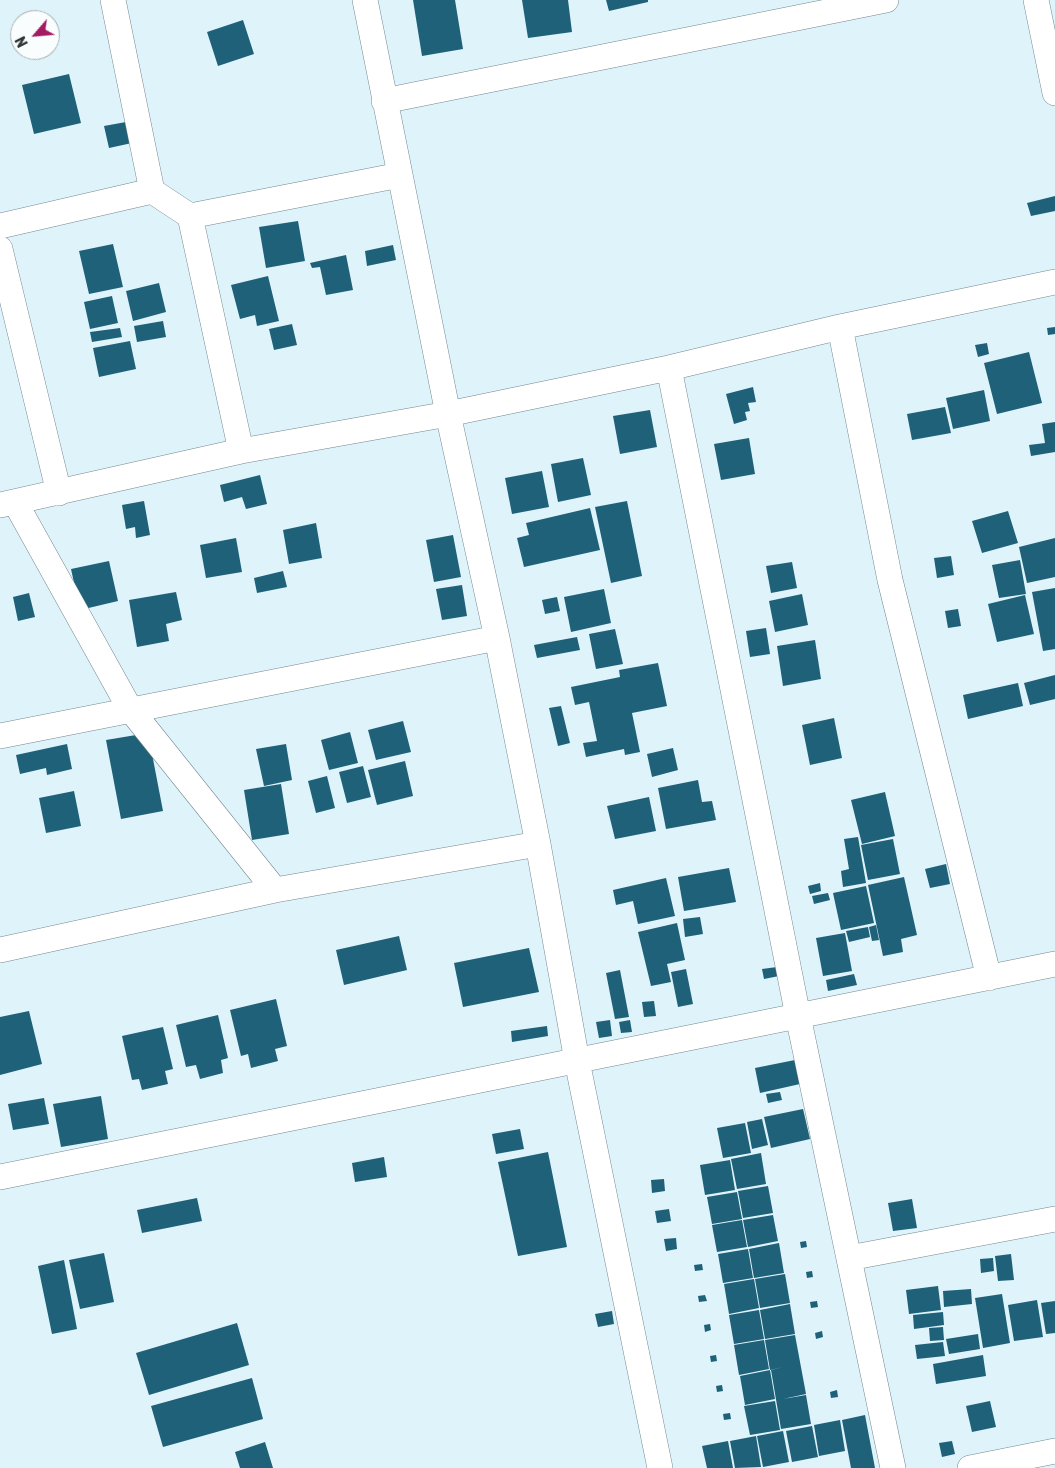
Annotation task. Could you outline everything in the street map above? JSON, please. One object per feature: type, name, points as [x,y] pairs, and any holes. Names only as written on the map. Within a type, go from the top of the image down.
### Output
[{"type":"street","points":[[113,0],[152,191],[190,216],[400,175]]},
{"type":"street","points":[[365,0],[448,414],[497,638],[538,844],[577,1061],[660,1468]]},
{"type":"street","points":[[384,101],[886,0]]},
{"type":"street","points":[[1036,0],[1055,93]]},
{"type":"street","points":[[0,226],[152,191]]},
{"type":"street","points":[[190,216],[241,451]]},
{"type":"street","points":[[0,249],[59,493]]},
{"type":"street","points":[[275,890],[130,709],[7,504],[241,451],[448,414],[668,368],[840,327],[1055,282]]},
{"type":"street","points":[[840,327],[890,580],[989,978]]},
{"type":"street","points":[[668,368],[798,1016],[894,1468]]},
{"type":"street","points":[[0,736],[497,638]]},
{"type":"street","points":[[0,950],[275,890],[538,844]]},
{"type":"street","points":[[0,1177],[1055,964]]},
{"type":"street","points":[[849,1258],[1055,1219]]},
{"type":"street","points":[[970,1468],[1055,1451]]},
{"type":"building","points":[[413,0],[455,0],[463,49],[422,56]]},
{"type":"building","points":[[522,0],[568,0],[572,32],[528,38]]},
{"type":"building","points":[[606,0],[648,0],[648,2],[609,11]]},
{"type":"building","points":[[243,20],[254,54],[218,66],[207,32]]},
{"type":"building","points":[[69,74],[81,123],[34,134],[22,85]]},
{"type":"building","points":[[126,122],[132,143],[109,148],[104,126]]},
{"type":"building","points":[[1055,196],[1055,211],[1031,216],[1027,203]]},
{"type":"building","points":[[298,221],[305,261],[266,268],[259,227]]},
{"type":"building","points":[[113,244],[123,287],[89,294],[79,251]]},
{"type":"building","points":[[393,245],[396,260],[367,266],[365,251]]},
{"type":"building","points":[[346,255],[353,290],[326,295],[320,267],[312,268],[310,263]]},
{"type":"building","points":[[268,276],[279,321],[257,326],[255,315],[240,319],[231,285]]},
{"type":"building","points":[[159,283],[166,312],[133,321],[126,291]]},
{"type":"building","points":[[112,296],[118,323],[90,329],[84,302]]},
{"type":"building","points":[[163,321],[166,337],[137,342],[134,326]]},
{"type":"building","points":[[292,324],[297,345],[274,350],[269,329]]},
{"type":"building","points":[[1055,327],[1055,334],[1048,335],[1047,328]]},
{"type":"building","points":[[120,328],[122,337],[92,342],[90,332]]},
{"type":"building","points":[[130,341],[136,369],[99,377],[93,348]]},
{"type":"building","points":[[987,343],[989,354],[978,357],[975,345]]},
{"type":"building","points":[[1029,352],[1042,403],[997,414],[984,363]]},
{"type":"building","points":[[753,387],[756,402],[748,403],[750,411],[745,412],[747,420],[734,424],[726,394]]},
{"type":"building","points":[[984,390],[990,421],[953,429],[946,398]]},
{"type":"building","points":[[945,407],[951,433],[912,440],[907,414]]},
{"type":"building","points":[[650,410],[657,447],[620,454],[613,416]]},
{"type":"building","points":[[1055,422],[1055,452],[1031,456],[1029,445],[1045,443],[1042,424]]},
{"type":"building","points":[[749,438],[755,474],[721,480],[714,444]]},
{"type":"building","points":[[583,458],[591,495],[558,502],[551,464]]},
{"type":"building","points":[[542,471],[549,507],[512,514],[505,478]]},
{"type":"building","points":[[260,475],[267,504],[246,509],[242,497],[224,502],[220,485]]},
{"type":"building","points":[[144,501],[150,535],[136,538],[135,527],[126,529],[122,505]]},
{"type":"building","points":[[627,501],[642,576],[611,583],[595,507]]},
{"type":"building","points":[[590,508],[600,550],[524,567],[517,538],[529,535],[526,523]]},
{"type":"building","points":[[1008,511],[1018,543],[982,553],[972,521]]},
{"type":"building","points":[[316,523],[322,558],[289,564],[283,530]]},
{"type":"building","points":[[453,535],[461,577],[434,582],[426,540]]},
{"type":"building","points":[[236,538],[242,572],[206,578],[200,545]]},
{"type":"building","points":[[1055,538],[1055,577],[1027,583],[1019,547]]},
{"type":"building","points":[[951,556],[954,575],[937,578],[934,558]]},
{"type":"building","points":[[1020,560],[1026,594],[999,598],[992,565]]},
{"type":"building","points":[[109,561],[118,601],[80,610],[71,569]]},
{"type":"building","points":[[792,562],[797,588],[771,593],[766,566]]},
{"type":"building","points":[[283,571],[287,587],[257,593],[254,578]]},
{"type":"building","points":[[462,585],[467,616],[442,620],[436,589]]},
{"type":"building","points":[[1055,588],[1055,649],[1043,651],[1032,592]]},
{"type":"building","points":[[604,589],[611,623],[571,632],[564,597]]},
{"type":"building","points":[[176,592],[182,620],[166,624],[169,641],[137,647],[129,600]]},
{"type":"building","points":[[29,593],[35,617],[18,621],[13,597]]},
{"type":"building","points":[[802,594],[808,625],[775,632],[769,601]]},
{"type":"building","points":[[1025,595],[1034,634],[997,642],[988,604]]},
{"type":"building","points":[[557,597],[560,611],[545,614],[542,600]]},
{"type":"building","points":[[958,609],[961,626],[948,628],[945,611]]},
{"type":"building","points":[[766,628],[770,654],[750,657],[746,631]]},
{"type":"building","points":[[615,629],[623,664],[596,669],[589,634]]},
{"type":"building","points":[[577,637],[580,650],[537,658],[534,645]]},
{"type":"building","points":[[815,640],[821,679],[783,686],[777,646]]},
{"type":"building","points":[[658,663],[667,706],[632,713],[640,752],[625,755],[624,749],[586,757],[583,743],[597,741],[589,702],[575,705],[571,687],[620,677],[619,670]]},
{"type":"building","points":[[1055,675],[1055,699],[1030,705],[1024,683]]},
{"type":"building","points":[[1018,683],[1023,706],[968,719],[963,695]]},
{"type":"building","points":[[561,706],[570,743],[558,746],[549,708]]},
{"type":"building","points":[[834,718],[842,758],[810,765],[802,725]]},
{"type":"building","points":[[403,721],[411,752],[376,760],[368,730]]},
{"type":"building","points":[[350,732],[358,763],[329,770],[321,740]]},
{"type":"building","points":[[148,733],[163,811],[121,819],[106,740]]},
{"type":"building","points":[[67,744],[72,769],[47,775],[46,768],[20,774],[16,755]]},
{"type":"building","points":[[286,744],[292,780],[264,786],[256,749]]},
{"type":"building","points":[[673,748],[678,770],[652,777],[647,754]]},
{"type":"building","points":[[405,761],[413,796],[377,805],[368,770]]},
{"type":"building","points":[[363,766],[371,797],[347,803],[339,772]]},
{"type":"building","points":[[327,776],[335,808],[316,813],[308,781]]},
{"type":"building","points":[[698,780],[702,802],[712,801],[716,820],[666,829],[658,788]]},
{"type":"building","points":[[281,784],[289,834],[252,840],[244,790]]},
{"type":"building","points":[[74,791],[81,826],[46,833],[39,798]]},
{"type":"building","points":[[885,792],[895,836],[862,844],[851,800]]},
{"type":"building","points":[[649,797],[656,831],[615,839],[607,806]]},
{"type":"building","points":[[858,837],[866,883],[843,887],[841,871],[849,869],[844,839]]},
{"type":"building","points":[[893,839],[900,874],[868,880],[861,845]]},
{"type":"building","points":[[946,864],[950,884],[930,888],[925,869]]},
{"type":"building","points":[[729,868],[736,902],[684,911],[678,877]]},
{"type":"building","points":[[904,877],[917,935],[901,939],[903,952],[883,956],[868,885]]},
{"type":"building","points":[[666,878],[675,916],[638,924],[633,901],[616,905],[613,890]]},
{"type":"building","points":[[820,883],[821,891],[810,894],[808,886]]},
{"type":"building","points":[[866,886],[874,923],[841,930],[833,893]]},
{"type":"building","points":[[828,893],[830,900],[814,904],[812,896]]},
{"type":"building","points":[[700,917],[703,934],[685,937],[683,919]]},
{"type":"building","points":[[677,923],[685,960],[667,964],[671,982],[651,986],[638,932]]},
{"type":"building","points":[[876,925],[879,940],[872,941],[869,927]]},
{"type":"building","points":[[868,927],[870,937],[849,942],[846,931]]},
{"type":"building","points":[[845,933],[852,971],[823,976],[816,938]]},
{"type":"building","points":[[399,936],[407,970],[344,985],[336,950]]},
{"type":"building","points":[[529,948],[539,992],[463,1007],[454,963]]},
{"type":"building","points":[[777,967],[779,976],[764,979],[762,969]]},
{"type":"building","points":[[686,969],[693,1004],[678,1007],[671,972]]},
{"type":"building","points":[[620,970],[629,1017],[615,1019],[606,973]]},
{"type":"building","points":[[854,974],[857,985],[828,991],[826,980]]},
{"type":"building","points":[[276,999],[287,1046],[275,1049],[278,1061],[251,1068],[248,1054],[241,1056],[230,1010]]},
{"type":"building","points":[[654,1001],[656,1016],[644,1017],[642,1002]]},
{"type":"building","points":[[29,1011],[42,1064],[0,1075],[0,1017]]},
{"type":"building","points":[[218,1015],[228,1058],[221,1060],[223,1073],[200,1079],[196,1065],[186,1067],[176,1025]]},
{"type":"building","points":[[610,1020],[612,1036],[599,1038],[596,1022]]},
{"type":"building","points":[[630,1020],[632,1032],[621,1033],[619,1022]]},
{"type":"building","points":[[547,1026],[548,1036],[512,1042],[511,1031]]},
{"type":"building","points":[[163,1027],[173,1069],[165,1071],[168,1084],[142,1090],[139,1079],[132,1080],[122,1036]]},
{"type":"building","points":[[795,1060],[800,1084],[760,1093],[755,1068]]},
{"type":"building","points":[[780,1092],[782,1100],[768,1103],[766,1094]]},
{"type":"building","points":[[101,1096],[108,1139],[61,1147],[53,1104]]},
{"type":"building","points":[[44,1098],[49,1124],[13,1130],[8,1104]]},
{"type":"building","points":[[803,1109],[810,1139],[771,1148],[764,1117]]},
{"type":"building","points":[[762,1119],[768,1145],[752,1149],[747,1122]]},
{"type":"building","points":[[745,1123],[751,1153],[723,1158],[717,1128]]},
{"type":"building","points":[[520,1129],[524,1149],[496,1154],[492,1134]]},
{"type":"building","points":[[548,1152],[567,1247],[518,1256],[498,1162]]},
{"type":"building","points":[[761,1153],[766,1184],[737,1189],[731,1159]]},
{"type":"building","points":[[384,1157],[387,1177],[355,1182],[352,1163]]},
{"type":"building","points":[[730,1160],[735,1190],[705,1195],[700,1165]]},
{"type":"building","points":[[664,1179],[665,1191],[652,1193],[651,1180]]},
{"type":"building","points":[[768,1186],[773,1213],[743,1218],[738,1191]]},
{"type":"building","points":[[737,1192],[742,1219],[712,1224],[707,1197]]},
{"type":"building","points":[[197,1198],[202,1221],[142,1233],[137,1210]]},
{"type":"building","points":[[912,1199],[917,1228],[893,1231],[888,1203]]},
{"type":"building","points":[[669,1209],[671,1221],[657,1223],[655,1211]]},
{"type":"building","points":[[773,1215],[778,1241],[748,1247],[743,1220]]},
{"type":"building","points":[[742,1220],[747,1247],[717,1252],[712,1225]]},
{"type":"building","points":[[676,1238],[677,1249],[666,1251],[664,1239]]},
{"type":"building","points":[[806,1241],[807,1247],[801,1248],[800,1242]]},
{"type":"building","points":[[779,1243],[784,1273],[754,1278],[749,1249]]},
{"type":"building","points":[[748,1249],[753,1278],[723,1283],[718,1254]]},
{"type":"building","points":[[104,1253],[114,1302],[80,1309],[69,1260]]},
{"type":"building","points":[[1011,1254],[1014,1280],[998,1281],[995,1256]]},
{"type":"building","points":[[993,1258],[994,1271],[981,1273],[980,1259]]},
{"type":"building","points":[[64,1260],[77,1329],[52,1334],[38,1266]]},
{"type":"building","points":[[702,1264],[703,1270],[695,1271],[694,1265]]},
{"type":"building","points":[[812,1271],[813,1277],[807,1278],[806,1272]]},
{"type":"building","points":[[785,1274],[790,1303],[760,1308],[755,1279]]},
{"type":"building","points":[[754,1279],[759,1308],[729,1314],[724,1284]]},
{"type":"building","points":[[938,1286],[941,1310],[909,1314],[906,1290]]},
{"type":"building","points":[[971,1289],[972,1304],[944,1307],[943,1291]]},
{"type":"building","points":[[1002,1294],[1010,1343],[983,1348],[975,1298]]},
{"type":"building","points":[[705,1295],[707,1301],[699,1302],[698,1296]]},
{"type":"building","points":[[1037,1300],[1043,1337],[1014,1341],[1008,1305]]},
{"type":"building","points":[[817,1301],[818,1307],[811,1308],[810,1302]]},
{"type":"building","points":[[1055,1301],[1055,1333],[1046,1334],[1041,1303]]},
{"type":"building","points":[[790,1304],[795,1334],[765,1339],[760,1310]]},
{"type":"building","points":[[759,1310],[764,1339],[734,1344],[729,1315]]},
{"type":"building","points":[[612,1311],[614,1324],[598,1327],[595,1314]]},
{"type":"building","points":[[943,1312],[944,1325],[914,1329],[913,1315]]},
{"type":"building","points":[[237,1323],[249,1365],[149,1395],[136,1353]]},
{"type":"building","points":[[710,1324],[711,1330],[705,1332],[704,1325]]},
{"type":"building","points":[[943,1327],[944,1340],[930,1341],[929,1328]]},
{"type":"building","points":[[822,1331],[823,1337],[816,1339],[815,1333]]},
{"type":"building","points":[[978,1334],[980,1349],[949,1354],[946,1339]]},
{"type":"building","points":[[795,1335],[806,1394],[783,1399],[806,1395],[811,1424],[781,1429],[771,1370],[784,1367],[770,1370],[765,1340]]},
{"type":"building","points":[[764,1340],[769,1369],[739,1375],[734,1345]]},
{"type":"building","points":[[943,1342],[945,1356],[917,1359],[915,1345]]},
{"type":"building","points":[[716,1355],[717,1361],[711,1362],[710,1356]]},
{"type":"building","points":[[983,1355],[986,1376],[936,1384],[933,1364]]},
{"type":"building","points":[[770,1370],[775,1399],[745,1405],[740,1376]]},
{"type":"building","points":[[252,1378],[263,1419],[163,1447],[151,1406]]},
{"type":"building","points":[[722,1385],[723,1391],[717,1392],[716,1386]]},
{"type":"building","points":[[837,1390],[838,1397],[831,1398],[830,1392]]},
{"type":"building","points":[[775,1401],[780,1430],[750,1435],[744,1406]]},
{"type":"building","points":[[990,1401],[996,1427],[972,1432],[966,1406]]},
{"type":"building","points":[[730,1413],[731,1419],[724,1420],[723,1414]]},
{"type":"building","points":[[865,1415],[875,1468],[851,1468],[842,1420]]},
{"type":"building","points":[[840,1420],[845,1451],[819,1456],[814,1425]]},
{"type":"building","points":[[812,1426],[818,1457],[792,1462],[786,1431]]},
{"type":"building","points":[[783,1431],[789,1462],[763,1467],[757,1436]]},
{"type":"building","points":[[756,1436],[761,1467],[735,1468],[730,1441]]},
{"type":"building","points":[[728,1441],[733,1468],[707,1468],[702,1446]]},
{"type":"building","points":[[952,1441],[955,1454],[942,1457],[939,1443]]},
{"type":"building","points":[[265,1442],[273,1468],[240,1468],[235,1452]]}]
